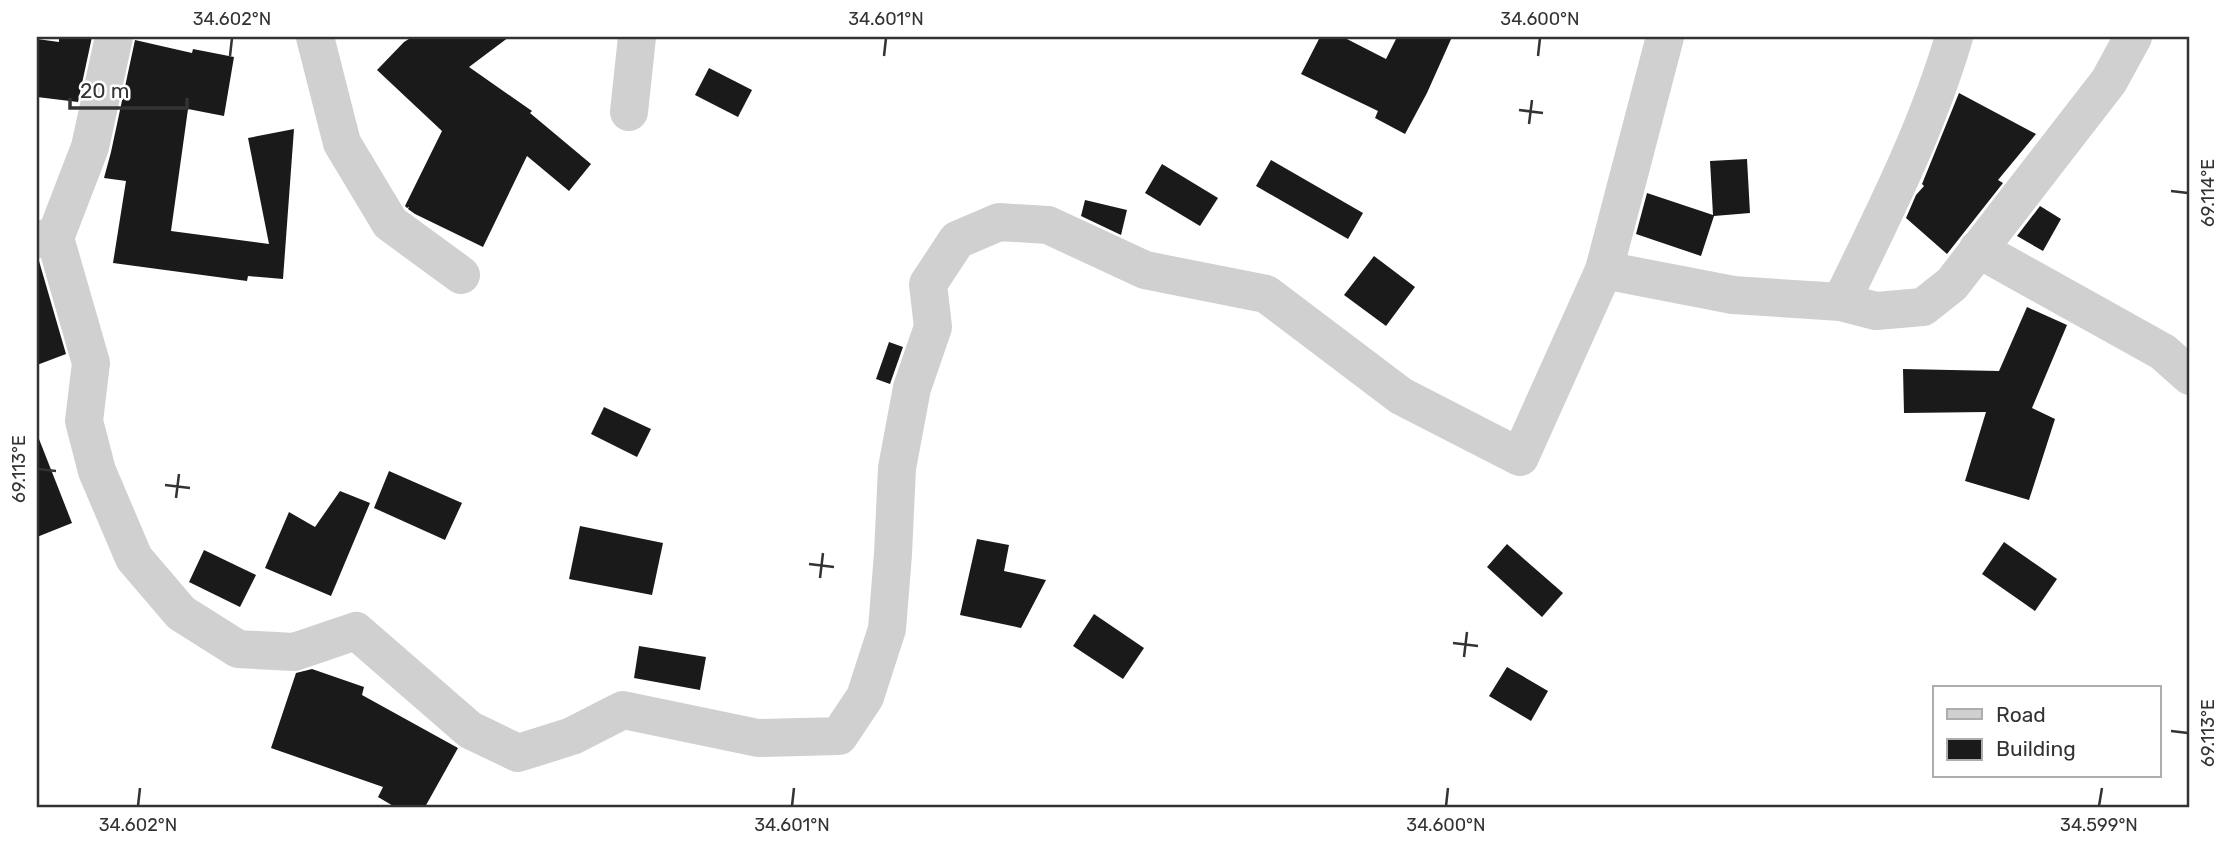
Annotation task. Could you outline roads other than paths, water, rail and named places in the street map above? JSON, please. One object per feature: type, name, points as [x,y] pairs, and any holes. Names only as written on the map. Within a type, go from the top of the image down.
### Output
[{"type":"street","points":[[114,37],[90,147],[46,239],[91,363],[84,421],[97,471],[134,558],[181,613],[238,649],[294,652],[356,631],[470,730],[518,753],[572,736],[623,710],[758,738],[839,736],[865,697],[887,629],[897,468],[912,388],[933,327],[928,284],[957,240],[999,222],[1048,225],[1145,270],[1266,294],[1401,396],[1520,457],[1604,270],[1665,37]]},
{"type":"street","points":[[315,37],[342,143],[390,223],[461,275]]},
{"type":"street","points":[[629,112],[637,37]]},
{"type":"street","points":[[1842,303],[1876,232],[1940,83],[1954,37]]},
{"type":"street","points":[[1604,270],[1732,295],[1842,303],[1876,311],[1923,307],[1952,284],[2109,81],[2133,37]]},
{"type":"street","points":[[1978,249],[2163,352],[2190,376]]}]
